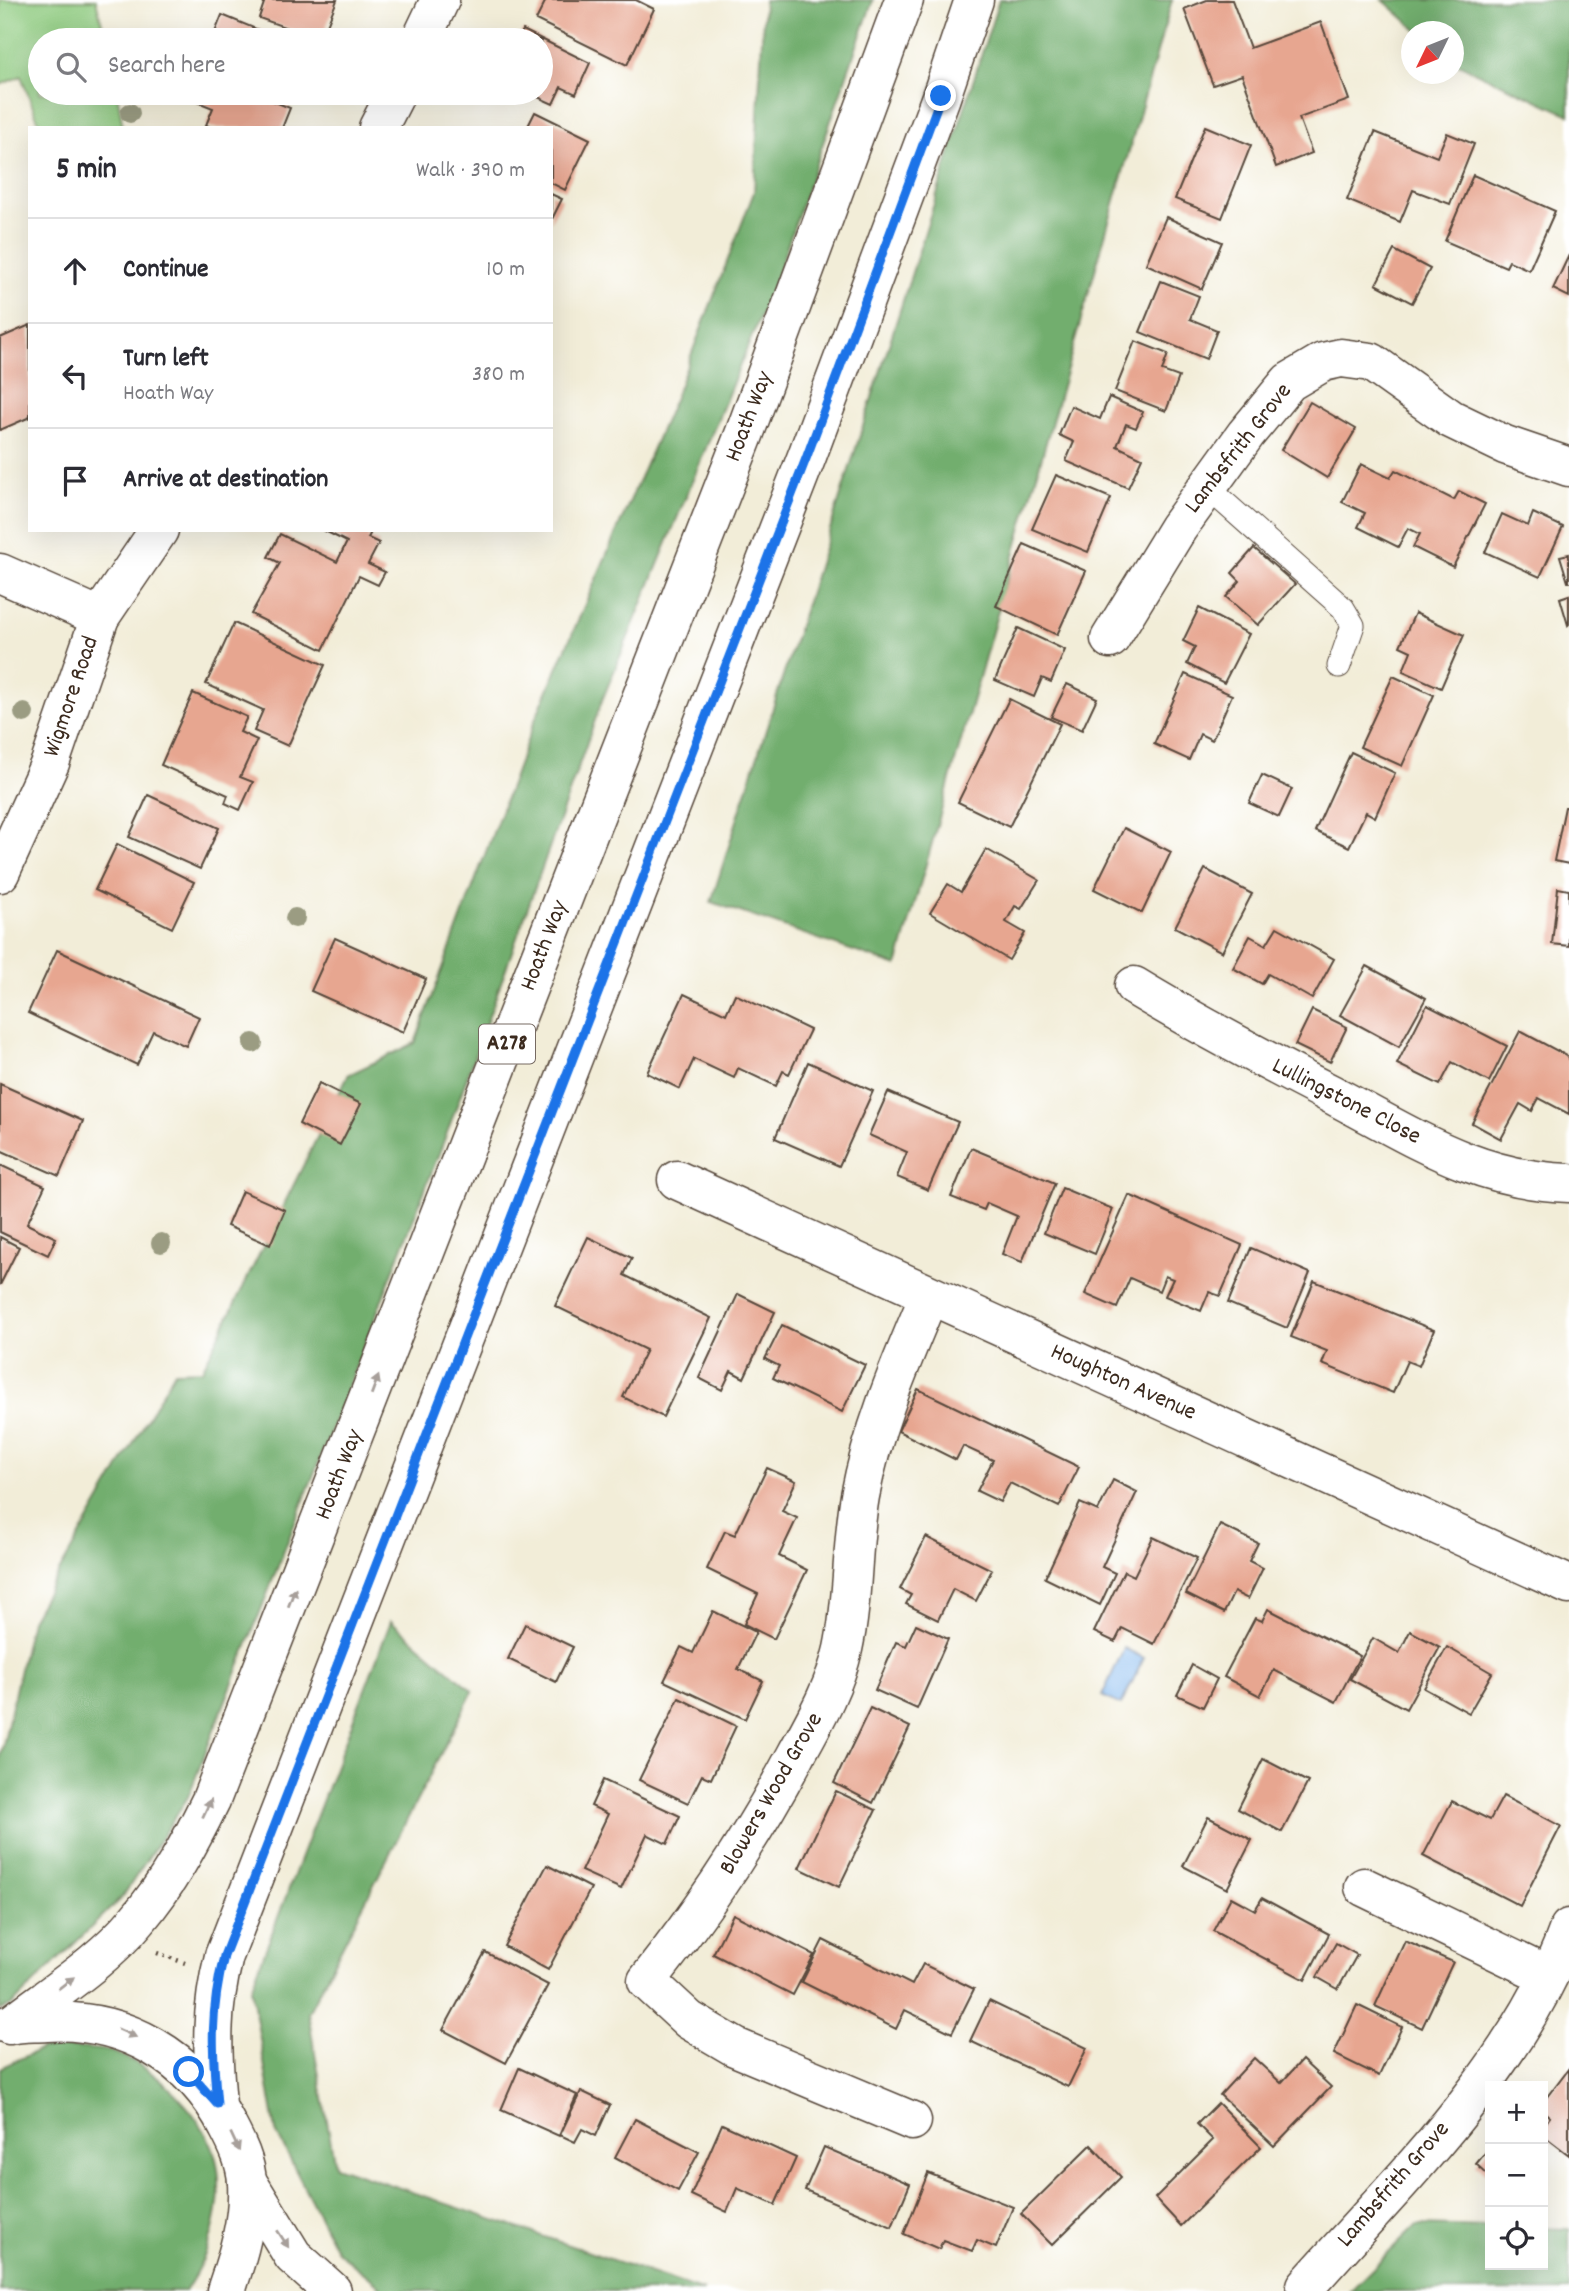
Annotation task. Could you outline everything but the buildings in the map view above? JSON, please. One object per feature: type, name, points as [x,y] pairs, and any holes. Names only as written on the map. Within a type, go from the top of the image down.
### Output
[{"type":"main road","points":[[427,28],[440,0]]},
{"type":"main road","name":"Hoath Way","points":[[6,2027],[118,1940],[164,1885],[190,1845],[216,1788],[744,435],[904,0]]},
{"type":"main road","name":"A278","points":[[217,2104],[211,2038],[219,1975],[807,456],[974,0]]},
{"type":"main road","points":[[379,126],[390,105]]},
{"type":"main road","name":"Lambsfrith Grove","points":[[1110,639],[1143,581],[1207,487],[1289,382],[1323,362],[1341,358],[1371,362],[1451,419],[1505,445],[1569,467]]},
{"type":"main road","name":"Wigmore Road","points":[[0,873],[50,763],[100,617],[158,532]]},
{"type":"main road","points":[[0,573],[100,617]]},
{"type":"main road","name":"Lullingstone Close","points":[[1134,986],[1187,1018],[1455,1158],[1513,1178],[1569,1183]]},
{"type":"main road","name":"Houghton Avenue","points":[[677,1180],[1569,1585]]},
{"type":"main road","name":"Blowers Wood Grove","points":[[912,2121],[735,2048],[689,2020],[647,1981],[713,1895],[755,1831],[825,1700],[843,1649],[855,1528],[868,1456],[879,1419],[929,1296]]},
{"type":"main road","points":[[1364,1887],[1548,1976]]},
{"type":"main road","name":"Lambsfrith Grove","points":[[1306,2286],[1476,2089],[1504,2051],[1548,1976],[1569,1928]]},
{"type":"main road","points":[[6,2027],[68,2021],[116,2028],[158,2047],[189,2072],[217,2104],[240,2150],[247,2181],[241,2248],[226,2291]]},
{"type":"main road","points":[[247,2181],[293,2256],[331,2291]]},
{"type":"lane","points":[[1207,487],[1343,608],[1353,625],[1339,666]]},
{"type":"path","points":[[118,1940],[219,1975]]},
{"type":"green space","points":[[0,0],[96,0],[103,28],[28,28],[28,94],[21,76],[0,85]]},
{"type":"green space","points":[[764,0],[873,0],[776,278],[603,698],[447,1133],[188,1797],[123,1896],[11,2006],[0,2010],[0,1758],[31,1620],[175,1371],[202,1370],[348,1075],[415,1043],[536,717],[673,402],[754,192]]},
{"type":"green space","points":[[999,0],[1172,0],[897,966],[711,902]]},
{"type":"green space","points":[[1383,0],[1569,0],[1569,115],[1464,67],[1464,21],[1407,21]]},
{"type":"green space","points":[[32,105],[119,105],[123,126],[40,126]]},
{"type":"green space","points":[[391,1621],[473,1691],[308,2013],[335,2166],[704,2291],[386,2291],[337,2251],[276,2132],[251,1988]]},
{"type":"green space","points":[[68,2047],[110,2051],[145,2068],[186,2105],[206,2134],[217,2166],[218,2203],[210,2242],[185,2291],[0,2291],[0,2068],[41,2049]]},
{"type":"green space","points":[[1417,2225],[1485,2227],[1485,2270],[1548,2270],[1548,2228],[1569,2229],[1569,2291],[1350,2291]]},
{"type":"water","points":[[1124,1648],[1144,1658],[1121,1705],[1102,1696]]},
{"type":"route","points":[[189,2072],[217,2104],[211,2038],[215,1995],[224,1956],[807,456],[941,96]]}]
